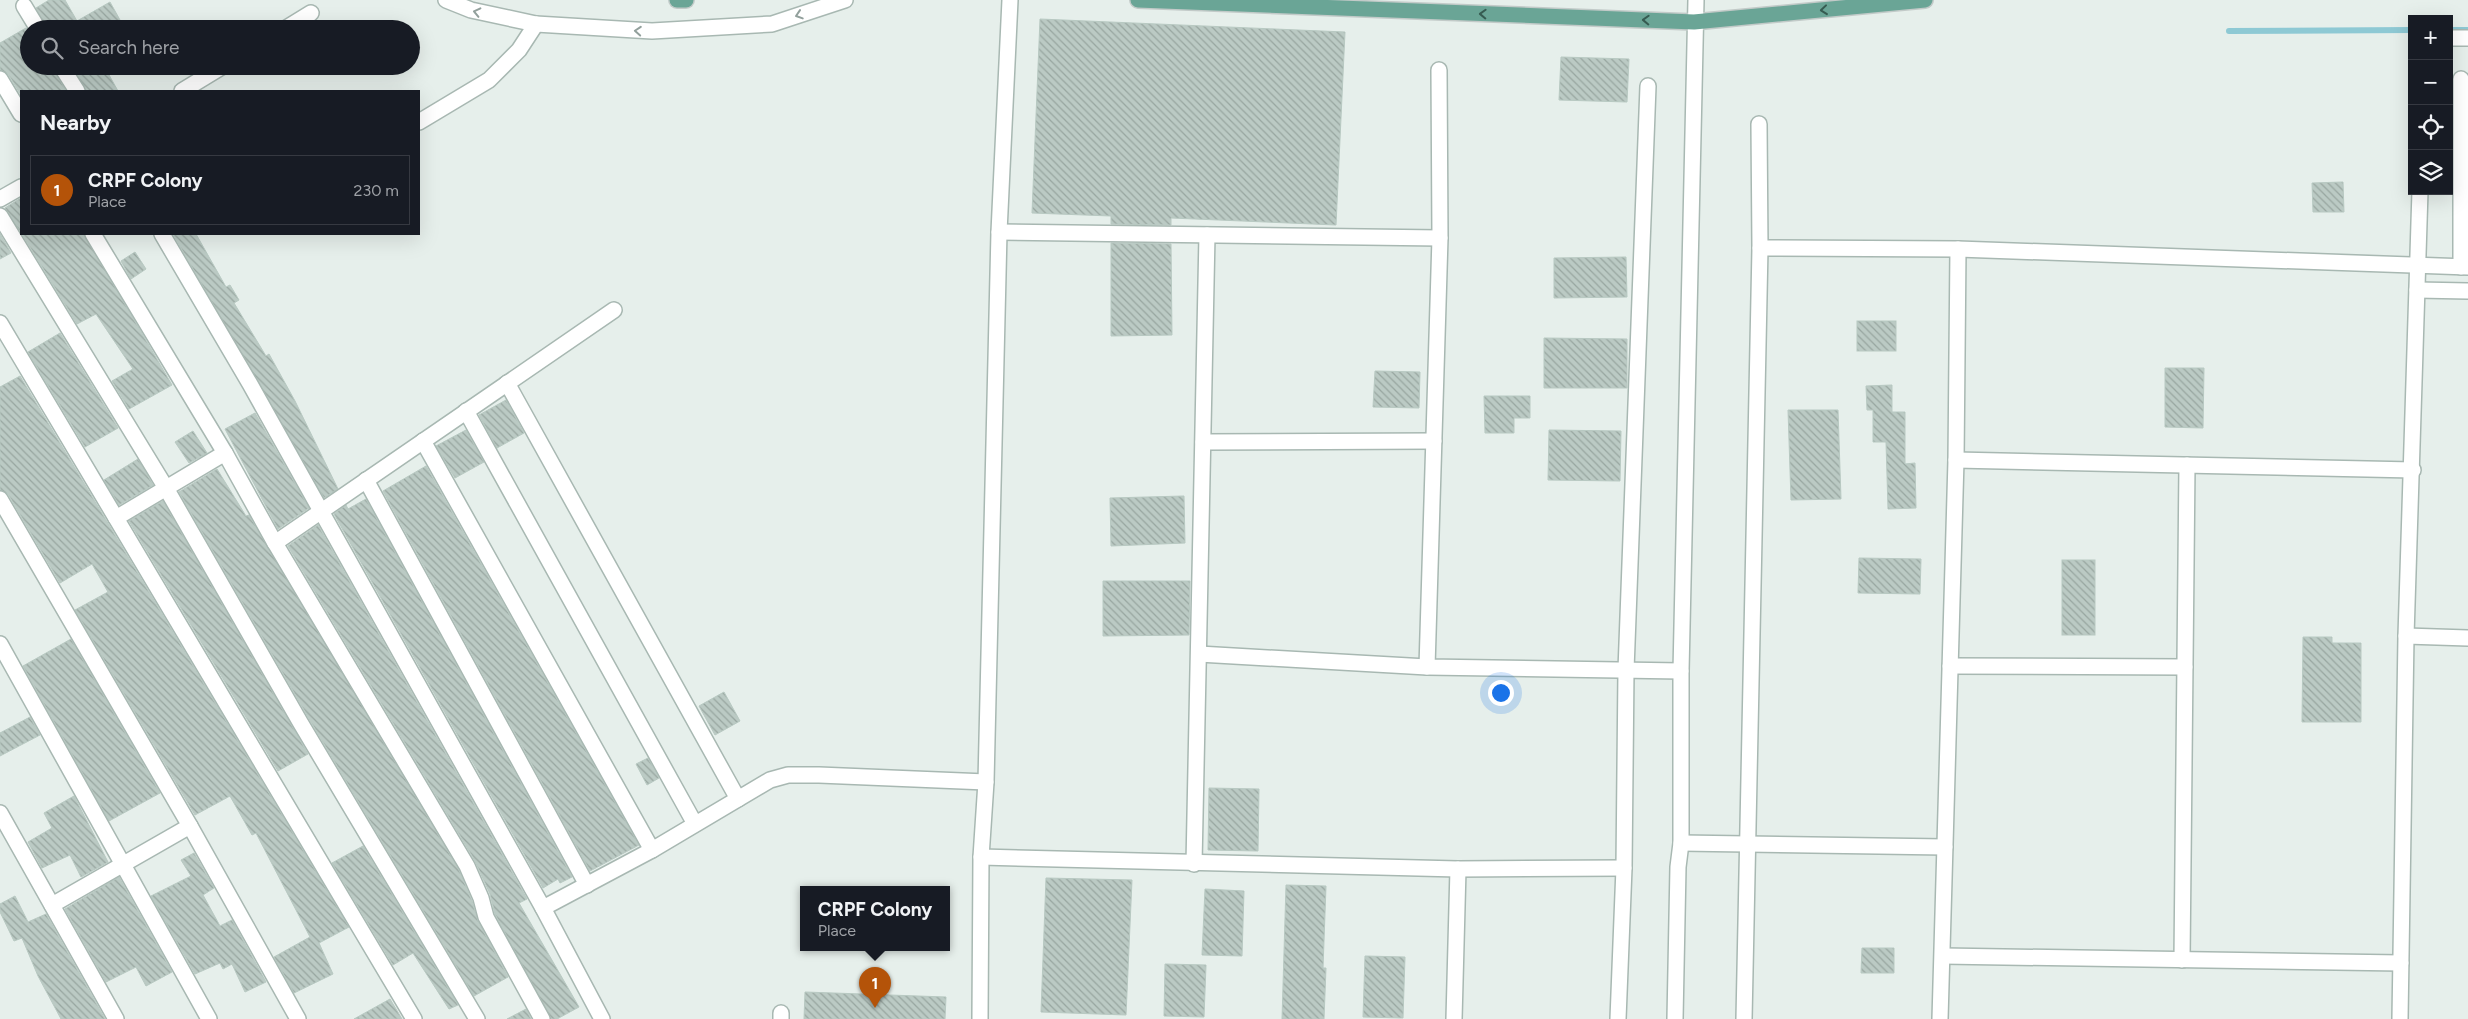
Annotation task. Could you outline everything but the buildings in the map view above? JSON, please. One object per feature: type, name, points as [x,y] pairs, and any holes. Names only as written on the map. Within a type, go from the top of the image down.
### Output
[{"type":"main road","points":[[677,0],[686,0]]},
{"type":"main road","points":[[1138,0],[1694,22],[1925,0]]},
{"type":"street","points":[[446,0],[471,10],[536,24],[652,31],[704,30],[772,24],[846,0]]},
{"type":"street","points":[[980,1019],[981,857],[986,782],[1000,232],[1010,0]]},
{"type":"street","points":[[1675,1019],[1678,867],[1681,843],[1681,671],[1694,22],[1696,0]]},
{"type":"street","points":[[24,6],[33,20]]},
{"type":"street","points":[[300,20],[311,13]]},
{"type":"street","points":[[420,121],[489,80],[520,50],[536,24]]},
{"type":"street","points":[[2453,38],[2468,38]]},
{"type":"street","points":[[1427,667],[1440,238],[1439,70]]},
{"type":"street","points":[[66,75],[75,90]]},
{"type":"street","points":[[184,90],[209,75]]},
{"type":"street","points":[[0,79],[20,112]]},
{"type":"street","points":[[1760,248],[1958,249],[2417,267],[2464,267],[2461,79]]},
{"type":"street","points":[[1618,1019],[1624,868],[1626,670],[1648,86]]},
{"type":"street","points":[[1744,1019],[1760,248],[1759,124]]},
{"type":"street","points":[[0,199],[20,188]]},
{"type":"street","points":[[2400,1019],[2406,636],[2420,195]]},
{"type":"street","points":[[0,216],[166,488],[300,722],[477,1019]]},
{"type":"street","points":[[1000,232],[1440,238]]},
{"type":"street","points":[[94,235],[225,453],[275,544],[467,866],[481,898],[486,917],[542,1019]]},
{"type":"street","points":[[163,235],[250,384],[543,908],[602,1019]]},
{"type":"street","points":[[1194,864],[1207,235]]},
{"type":"street","points":[[1940,1019],[1956,460],[1958,249]]},
{"type":"street","points":[[2417,290],[2468,290]]},
{"type":"street","points":[[275,544],[614,310]]},
{"type":"street","points":[[0,323],[414,1019]]},
{"type":"street","points":[[507,383],[738,799]]},
{"type":"street","points":[[466,411],[695,824]]},
{"type":"street","points":[[422,441],[652,850]]},
{"type":"street","points":[[1203,442],[1434,441]]},
{"type":"street","points":[[116,518],[225,453]]},
{"type":"street","points":[[1956,460],[2412,470]]},
{"type":"street","points":[[2182,960],[2187,465]]},
{"type":"street","points":[[366,480],[587,885]]},
{"type":"street","points":[[0,499],[190,826],[298,1019]]},
{"type":"street","points":[[2406,636],[2468,638]]},
{"type":"street","points":[[0,644],[209,1019]]},
{"type":"street","points":[[1199,654],[1427,667],[1681,671]]},
{"type":"street","points":[[1950,666],[2185,667]]},
{"type":"street","points":[[543,908],[652,850],[770,780],[788,776],[986,782]]},
{"type":"street","points":[[0,813],[116,1019]]},
{"type":"street","points":[[52,905],[190,826]]},
{"type":"street","points":[[1681,843],[1946,847]]},
{"type":"street","points":[[981,857],[1194,864],[1458,869],[1624,868]]},
{"type":"street","points":[[1454,1019],[1458,869]]},
{"type":"street","points":[[1943,956],[2401,963]]},
{"type":"waterway","points":[[2229,31],[2408,30]]},
{"type":"waterway","points":[[2453,30],[2468,30]]},
{"type":"place","name":"CRPF Colony","points":[[875,1008]]}]
